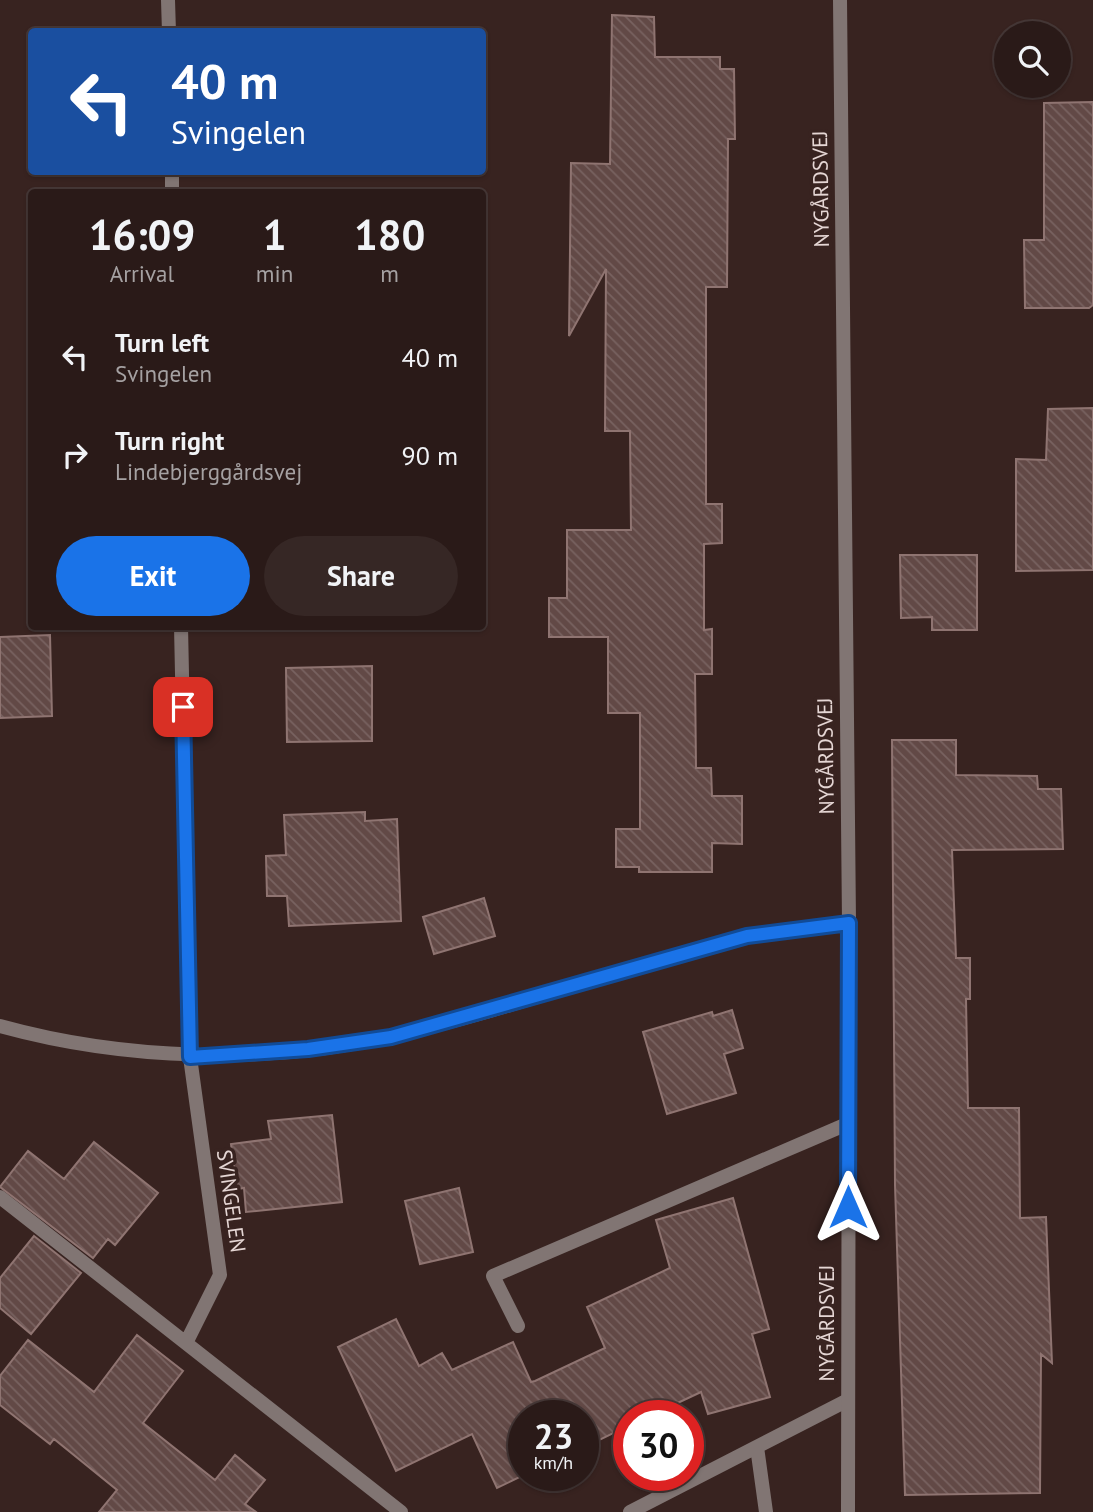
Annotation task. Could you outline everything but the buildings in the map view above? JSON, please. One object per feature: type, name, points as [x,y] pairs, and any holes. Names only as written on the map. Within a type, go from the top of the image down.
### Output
[{"type":"street","points":[[168,0],[169,28]]},
{"type":"street","name":"NYGÅRDSVEJ","points":[[840,0],[849,923],[848,1512]]},
{"type":"street","name":"SVINGELEN","points":[[181,630],[190,1057],[220,1275],[186,1343]]},
{"type":"street","points":[[0,1026],[34,1036],[190,1057],[308,1049],[391,1037],[747,936],[849,923]]},
{"type":"street","points":[[518,1326],[493,1276],[847,1124]]},
{"type":"street","points":[[0,1197],[401,1512]]},
{"type":"street","points":[[630,1512],[848,1401]]},
{"type":"street","points":[[757,1447],[766,1512]]},
{"type":"route","points":[[183,707],[190,1057],[308,1049],[391,1037],[747,936],[849,923],[848,1207]]}]
